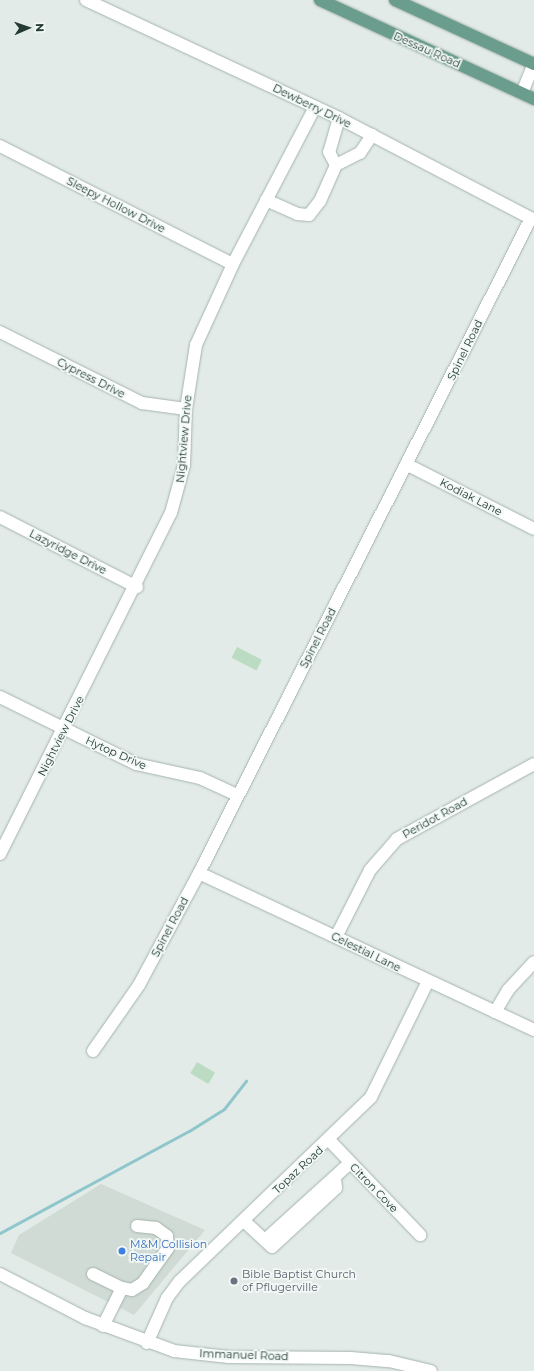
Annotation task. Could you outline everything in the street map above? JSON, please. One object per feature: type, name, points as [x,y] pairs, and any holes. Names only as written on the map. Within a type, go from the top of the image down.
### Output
[{"type":"main road","name":"Dessau Road","points":[[320,0],[534,99]]},
{"type":"main road","points":[[395,0],[534,64]]},
{"type":"street","name":"Dewberry Drive","points":[[86,0],[339,118],[532,219]]},
{"type":"street","points":[[522,93],[534,64]]},
{"type":"street","name":"Nightview Drive","points":[[0,854],[65,730],[137,587],[180,490],[186,409],[195,350],[233,264],[315,107]]},
{"type":"street","points":[[336,165],[329,152],[339,118]]},
{"type":"street","points":[[266,200],[297,214],[309,215],[320,201],[336,165],[360,153],[372,135]]},
{"type":"street","name":"Sleepy Hollow Drive","points":[[0,146],[233,264]]},
{"type":"street","name":"Spinel Road","points":[[93,1051],[139,985],[199,873],[237,795],[408,465],[532,219]]},
{"type":"street","name":"Cypress Drive","points":[[0,332],[142,403],[186,409]]},
{"type":"street","name":"Kodiak Lane","points":[[408,465],[534,529]]},
{"type":"street","name":"Lazyridge Drive","points":[[0,517],[137,587]]},
{"type":"street","name":"Hytop Drive","points":[[0,697],[136,764],[200,778],[237,795]]},
{"type":"street","name":"Peridot Road","points":[[336,937],[370,870],[397,839],[534,764]]},
{"type":"street","name":"Celestial Lane","points":[[199,873],[534,1030]]},
{"type":"street","points":[[495,1012],[508,990],[534,962]]},
{"type":"street","name":"Topaz Road","points":[[147,1343],[167,1298],[371,1097],[428,981]]},
{"type":"street","name":"Citron Cove","points":[[329,1140],[420,1235]]},
{"type":"street","points":[[244,1221],[272,1247],[280,1243],[336,1188],[335,1178],[350,1163]]},
{"type":"street","points":[[93,1274],[122,1288],[132,1290],[143,1283],[168,1248],[167,1236],[156,1228],[137,1226]]},
{"type":"street","name":"Immanuel Road","points":[[0,1274],[104,1326],[147,1343],[201,1354],[351,1358],[389,1361],[431,1371]]},
{"type":"street","points":[[104,1326],[122,1288]]},
{"type":"shaded area","points":[[101,1184],[205,1230],[134,1315],[11,1253],[19,1235]]},
{"type":"green space","points":[[237,647],[262,660],[257,670],[232,658]]},
{"type":"green space","points":[[197,1062],[215,1073],[208,1084],[190,1073]]},
{"type":"waterway","points":[[0,1233],[189,1131],[224,1109],[246,1081]]},
{"type":"place","name":"M&M Collision Repair","points":[[122,1251]]},
{"type":"place","name":"Bible Baptist Church of Pflugerville","points":[[234,1281]]}]
